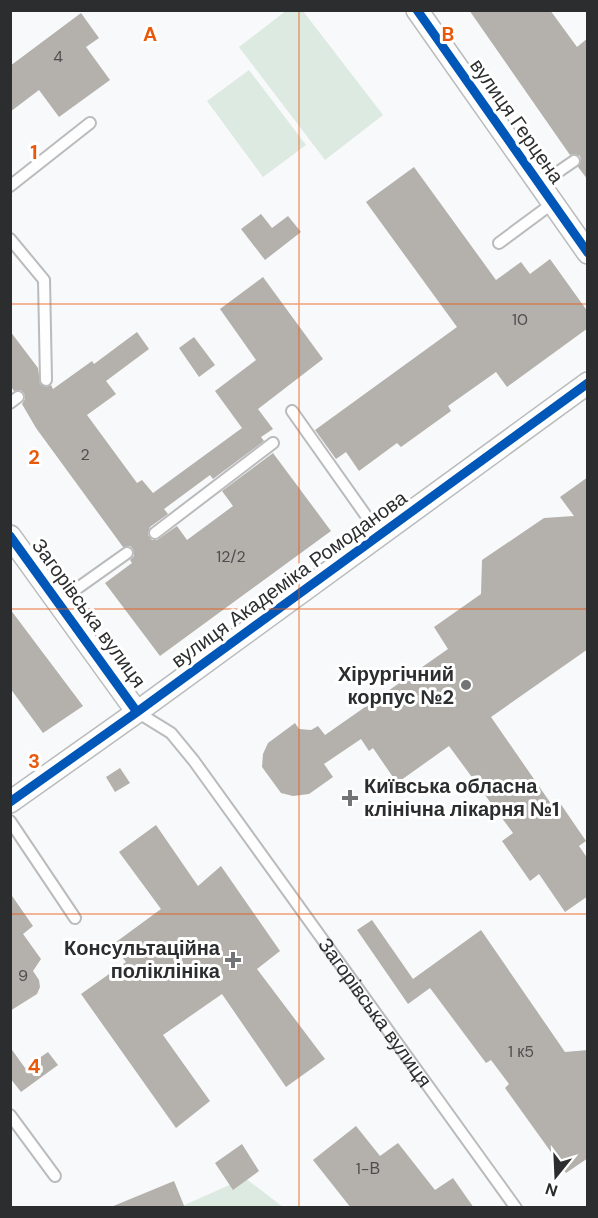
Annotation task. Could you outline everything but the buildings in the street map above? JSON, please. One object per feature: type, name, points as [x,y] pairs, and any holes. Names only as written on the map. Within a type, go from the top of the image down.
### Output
[{"type":"street","name":"вулиця Герцена","points":[[417,10],[588,253]]},
{"type":"street","name":"вулиця Академіка Ромоданова","points":[[10,802],[138,712],[588,383]]},
{"type":"street","name":"Загорівська вулиця","points":[[10,536],[138,712]]},
{"type":"lane","points":[[10,186],[90,123]]},
{"type":"lane","points":[[539,185],[574,161]]},
{"type":"lane","points":[[499,243],[553,203]]},
{"type":"lane","points":[[10,239],[44,280],[46,380]]},
{"type":"lane","points":[[292,411],[380,534]]},
{"type":"lane","points":[[155,533],[273,443]]},
{"type":"lane","points":[[58,602],[127,553]]},
{"type":"lane","name":"Загорівська вулиця","points":[[138,712],[171,733],[194,761],[516,1208]]},
{"type":"lane","points":[[10,821],[75,918]]},
{"type":"lane","points":[[10,1115],[55,1176]]},
{"type":"shaded area","points":[[287,10],[303,11],[383,115],[325,160],[239,47]]},
{"type":"shaded area","points":[[249,70],[306,145],[263,177],[207,101]]},
{"type":"shaded area","points":[[245,1178],[283,1207],[178,1208]]},
{"type":"cycle path","points":[[417,10],[588,253]]},
{"type":"cycle path","points":[[10,802],[588,383]]},
{"type":"cycle path","points":[[10,536],[137,712]]},
{"type":"place","name":"Хірургічний корпус №2","points":[[466,685]]},
{"type":"place","name":"Київська обласна клінічна лікарня №1","points":[[350,798]]},
{"type":"place","name":"Консультаційна поліклініка","points":[[233,960]]}]
